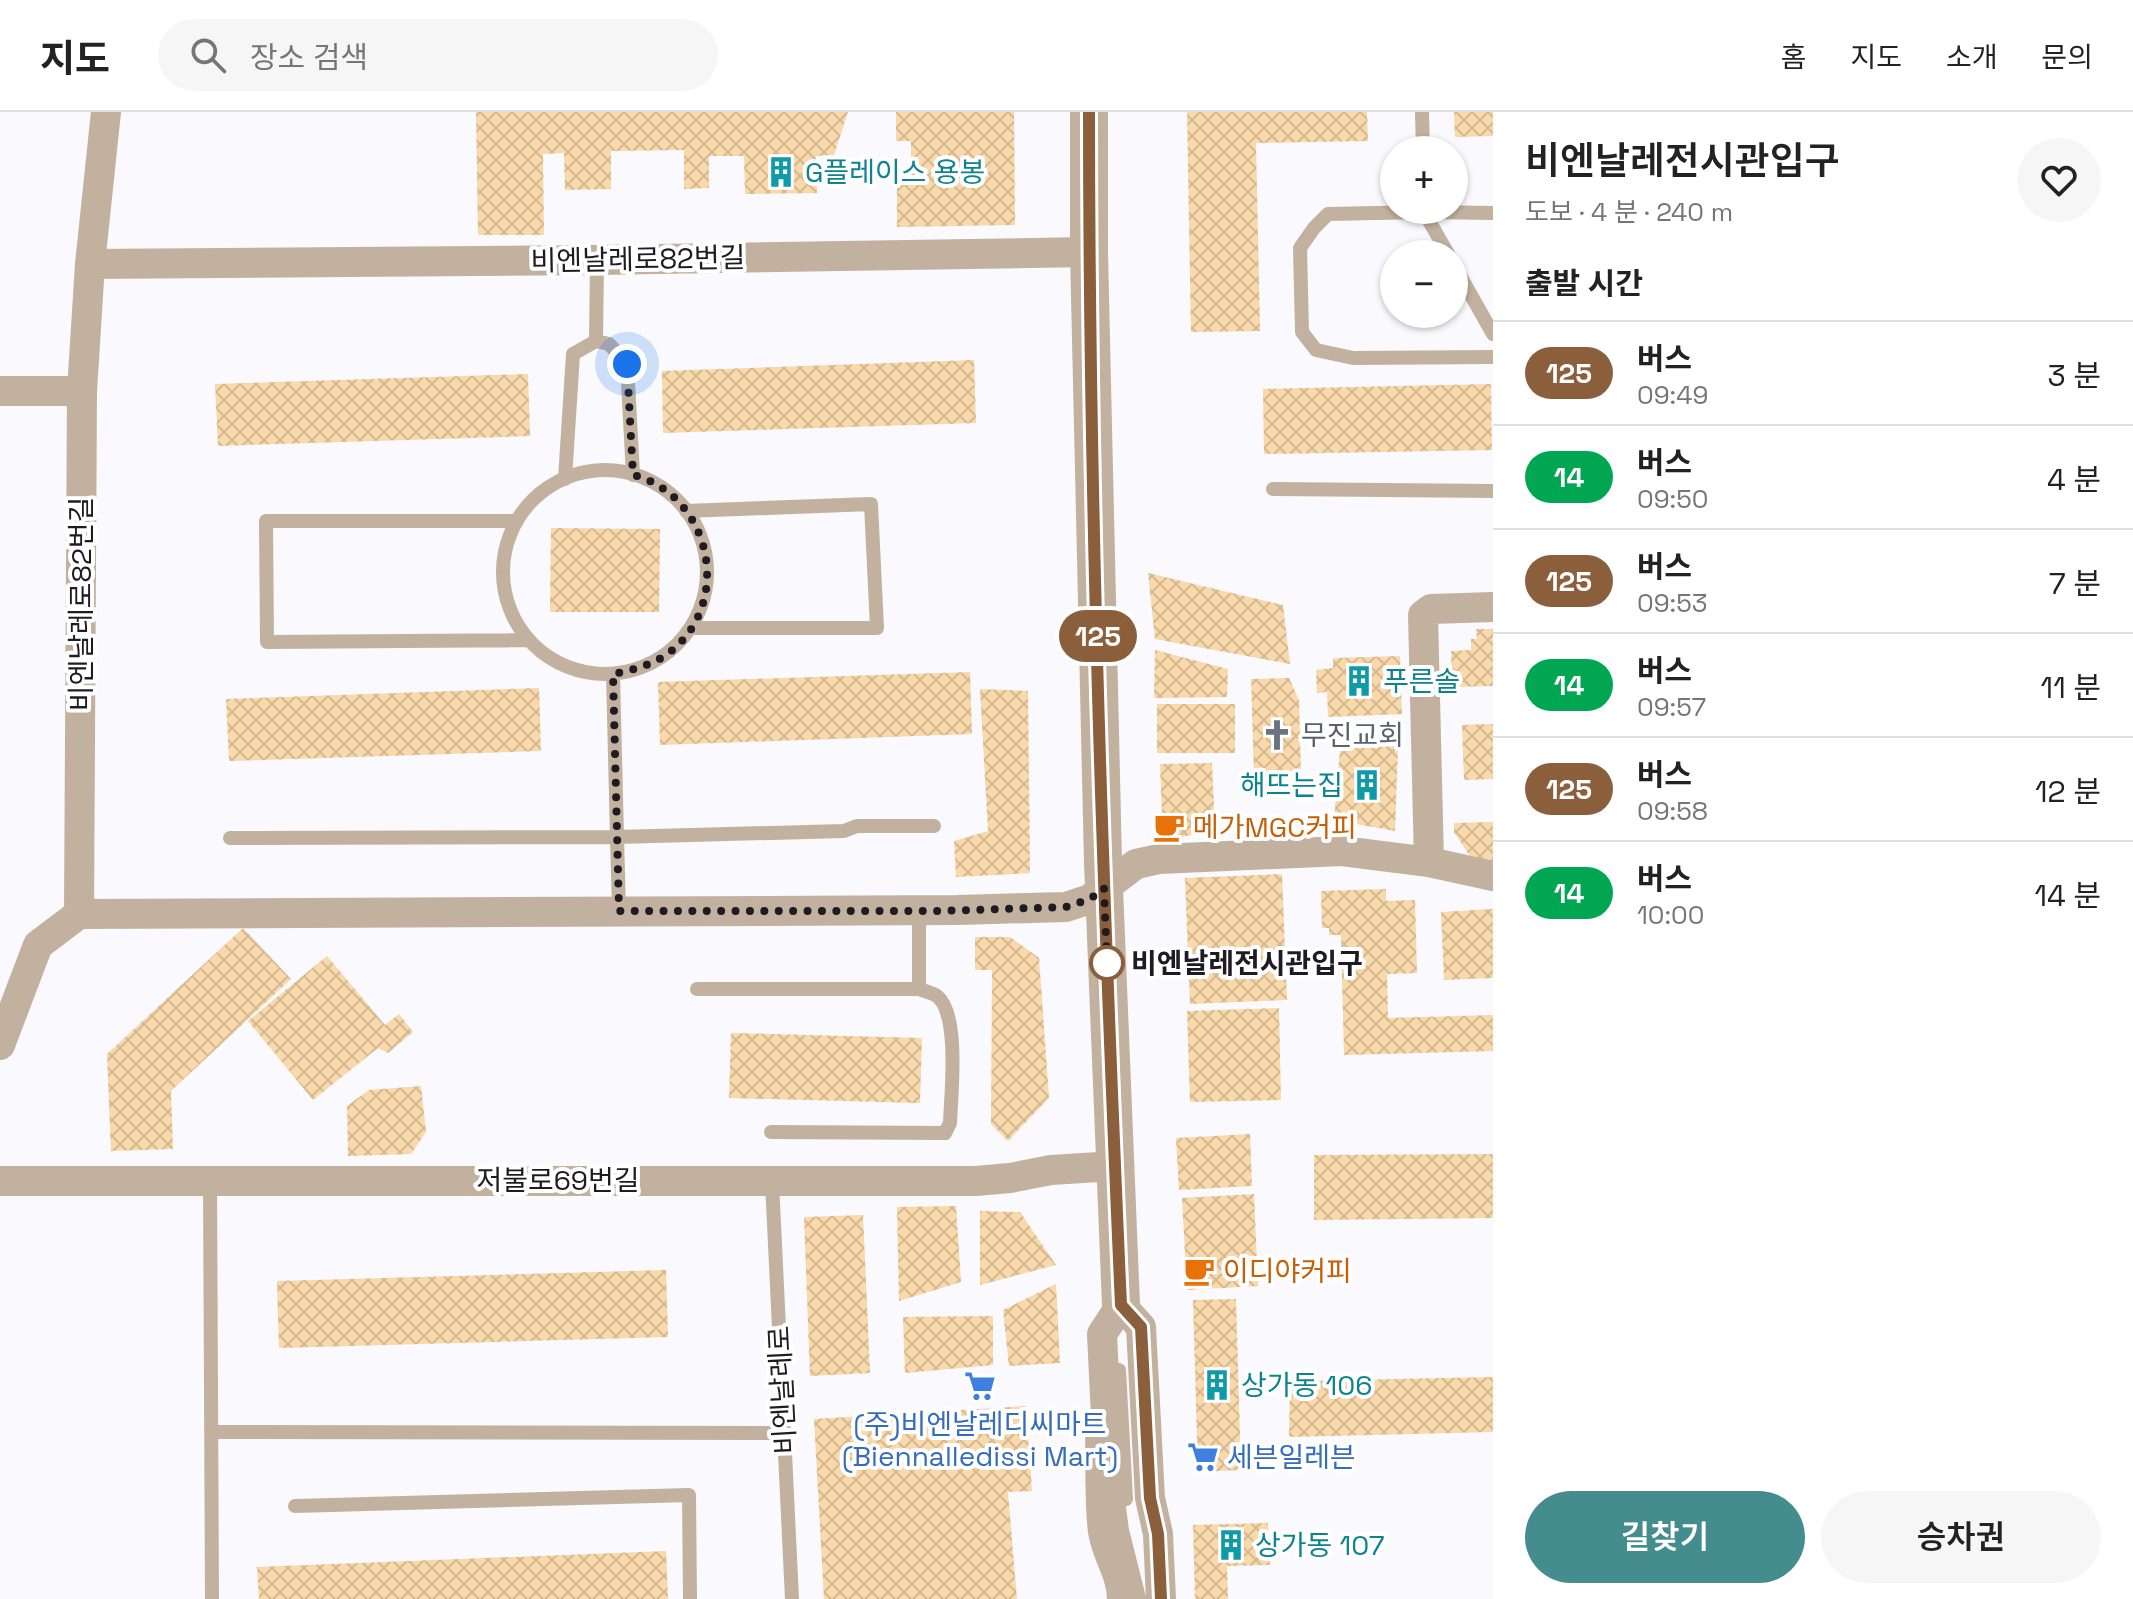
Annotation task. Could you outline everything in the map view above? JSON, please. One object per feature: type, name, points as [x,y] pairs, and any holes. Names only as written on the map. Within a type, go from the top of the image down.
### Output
[{"type":"street","points":[[90,264],[106,112]]},
{"type":"street","points":[[1089,112],[1089,252],[1104,888],[1115,1166],[1115,1332],[1110,1500],[1114,1531],[1131,1599]]},
{"type":"street","name":"비엔날레로82번길","points":[[79,914],[82,391],[90,264],[1089,252]]},
{"type":"street","points":[[0,391],[82,391]]},
{"type":"street","points":[[1429,862],[1423,615],[1431,609],[1493,607]]},
{"type":"street","points":[[0,1045],[38,945],[79,914],[919,911],[1066,907],[1090,899],[1136,864],[1159,859],[1342,851],[1429,862],[1493,876]]},
{"type":"street","name":"저불로69번길","points":[[0,1181],[976,1181],[1051,1170],[1115,1166]]},
{"type":"street","points":[[1115,1332],[1141,1327],[1150,1498],[1158,1534],[1161,1599]]},
{"type":"lane","points":[[1422,112],[1423,136]]},
{"type":"lane","points":[[1380,212],[1328,214],[1300,248],[1302,332],[1316,350],[1353,358],[1493,357]]},
{"type":"lane","points":[[1468,212],[1493,213]]},
{"type":"lane","points":[[596,341],[597,260]]},
{"type":"lane","points":[[1468,290],[1493,334]]},
{"type":"lane","points":[[565,479],[573,354],[596,341],[609,344],[627,364],[633,475]]},
{"type":"lane","points":[[616,469],[650,479],[679,500],[699,530],[708,564],[705,600],[691,628],[671,651],[643,667],[613,674],[581,672],[552,660],[528,640],[511,613],[502,579],[506,544],[522,511],[548,487],[565,479],[580,472],[616,469]]},
{"type":"lane","points":[[1273,489],[1493,491]]},
{"type":"lane","points":[[686,511],[871,504],[877,628],[691,628]]},
{"type":"lane","points":[[517,521],[266,521],[267,642],[528,640]]},
{"type":"lane","points":[[613,674],[619,911]]},
{"type":"lane","points":[[230,838],[617,837],[844,831],[857,826],[934,826]]},
{"type":"lane","points":[[919,911],[919,989]]},
{"type":"lane","points":[[697,989],[919,989],[937,996],[946,1010],[953,1035],[950,1123],[945,1133],[771,1132]]},
{"type":"lane","points":[[210,1181],[212,1599]]},
{"type":"lane","name":"비엔날레로","points":[[772,1182],[792,1599]]},
{"type":"lane","points":[[1115,1332],[1126,1499]]},
{"type":"lane","points":[[1114,1599],[1094,1530],[1090,1352],[1115,1332]]},
{"type":"lane","points":[[212,1432],[784,1433]]},
{"type":"lane","points":[[295,1506],[689,1495],[690,1599]]},
{"type":"building","name":"G플레이스 용봉","points":[[476,112],[848,112],[834,155],[816,156],[817,193],[745,194],[744,156],[709,156],[709,188],[684,189],[684,150],[611,151],[611,189],[565,190],[564,153],[543,154],[544,235],[478,235]]},
{"type":"building","points":[[896,112],[1014,112],[1015,225],[897,227],[897,175],[911,174],[911,141],[896,141]]},
{"type":"building","points":[[1187,112],[1367,112],[1368,141],[1256,143],[1260,331],[1191,332]]},
{"type":"building","points":[[1454,112],[1493,112],[1493,136],[1455,136]]},
{"type":"building","points":[[974,360],[976,423],[663,433],[662,371]]},
{"type":"building","points":[[528,374],[530,436],[218,446],[215,384]]},
{"type":"building","points":[[1491,384],[1492,450],[1264,454],[1263,389]]},
{"type":"building","points":[[551,528],[660,529],[659,612],[550,612]]},
{"type":"building","points":[[1148,573],[1283,605],[1290,664],[1155,639]]},
{"type":"building","points":[[1476,629],[1493,629],[1493,686],[1452,687],[1451,651],[1471,650],[1471,639],[1477,639]]},
{"type":"building","points":[[1155,650],[1228,669],[1227,697],[1154,698]]},
{"type":"building","name":"푸른솔","points":[[1400,656],[1402,714],[1328,717],[1327,692],[1317,693],[1316,670],[1333,668],[1333,658]]},
{"type":"building","points":[[970,672],[972,734],[660,745],[658,682]]},
{"type":"building","name":"무진교회","points":[[1289,678],[1299,700],[1301,771],[1254,772],[1251,679]]},
{"type":"building","points":[[539,688],[541,751],[229,761],[226,699]]},
{"type":"building","points":[[980,689],[1028,691],[1030,873],[956,877],[954,841],[988,831]]},
{"type":"building","points":[[1157,704],[1235,704],[1235,753],[1157,753]]},
{"type":"building","points":[[1493,724],[1493,779],[1464,780],[1462,725]]},
{"type":"building","name":"해뜨는집","points":[[1398,746],[1395,831],[1334,820],[1340,749]]},
{"type":"building","points":[[1212,763],[1215,830],[1163,841],[1160,764]]},
{"type":"building","points":[[1493,822],[1493,866],[1473,861],[1454,832],[1454,823]]},
{"type":"building","points":[[1282,874],[1287,1000],[1190,1004],[1185,878]]},
{"type":"building","points":[[1386,889],[1386,901],[1415,900],[1417,973],[1387,974],[1388,1018],[1493,1015],[1493,1051],[1344,1055],[1341,935],[1329,935],[1329,928],[1322,928],[1321,891]]},
{"type":"building","points":[[1493,909],[1493,978],[1444,980],[1441,912]]},
{"type":"building","points":[[243,928],[291,979],[171,1091],[173,1149],[111,1151],[107,1054]]},
{"type":"building","points":[[975,937],[1010,937],[1039,958],[1049,1098],[1008,1141],[991,1124],[992,970],[975,970]]},
{"type":"building","points":[[327,956],[385,1025],[399,1014],[413,1032],[388,1053],[378,1048],[313,1100],[248,1021]]},
{"type":"building","points":[[1279,1008],[1281,1100],[1190,1102],[1187,1011]]},
{"type":"building","points":[[731,1033],[922,1038],[920,1103],[729,1098]]},
{"type":"building","points":[[421,1086],[426,1132],[411,1154],[348,1156],[347,1106],[369,1090]]},
{"type":"building","points":[[1250,1134],[1252,1186],[1179,1190],[1176,1138]]},
{"type":"building","points":[[1493,1154],[1493,1218],[1314,1220],[1314,1155]]},
{"type":"building","points":[[1254,1194],[1258,1286],[1187,1290],[1182,1198]]},
{"type":"building","points":[[956,1206],[961,1282],[899,1301],[897,1207]]},
{"type":"building","points":[[980,1211],[1020,1212],[1056,1265],[980,1285]]},
{"type":"building","points":[[863,1215],[870,1373],[810,1376],[804,1217]]},
{"type":"building","points":[[666,1270],[668,1337],[279,1348],[277,1281]]},
{"type":"building","points":[[1056,1284],[1060,1363],[1009,1366],[1003,1310]]},
{"type":"building","name":"상가동 106","points":[[1236,1299],[1241,1470],[1198,1472],[1193,1300]]},
{"type":"building","points":[[993,1316],[993,1365],[905,1373],[903,1317]]},
{"type":"building","points":[[1493,1377],[1493,1432],[1289,1437],[1290,1381]]},
{"type":"building","points":[[1026,1406],[1032,1491],[1008,1492],[1017,1599],[824,1599],[814,1419]]},
{"type":"building","name":"상가동 107","points":[[1268,1523],[1270,1565],[1227,1566],[1228,1599],[1195,1599],[1193,1525]]},
{"type":"building","points":[[666,1551],[668,1599],[259,1599],[257,1567]]},
{"type":"bus line","name":"125","points":[[1089,112],[1089,252],[1103,863],[1121,1305],[1141,1327],[1150,1498],[1158,1534],[1161,1599]]},
{"type":"place","name":"G플레이스 용봉","points":[[781,172]]},
{"type":"place","name":"푸른솔","points":[[1359,681]]},
{"type":"place","name":"무진교회","points":[[1277,735]]},
{"type":"place","name":"해뜨는집","points":[[1367,785]]},
{"type":"place","name":"메가MGC커피","points":[[1169,827]]},
{"type":"place","name":"비엔날레전시관입구","points":[[1107,963]]},
{"type":"place","name":"이디야커피","points":[[1199,1271]]},
{"type":"place","name":"상가동 106","points":[[1217,1385]]},
{"type":"place","name":"(주)비엔날레디씨마트 (Biennalledissi Mart)","points":[[980,1386]]},
{"type":"place","name":"세븐일레븐","points":[[1203,1457]]},
{"type":"place","name":"상가동 107","points":[[1231,1545]]},
{"type":"route","points":[[627,364],[633,475],[650,479],[679,500],[699,530],[708,564],[705,600],[691,628],[671,651],[643,667],[613,674],[619,911],[938,911],[1066,907],[1090,899],[1104,888],[1107,963]]}]
